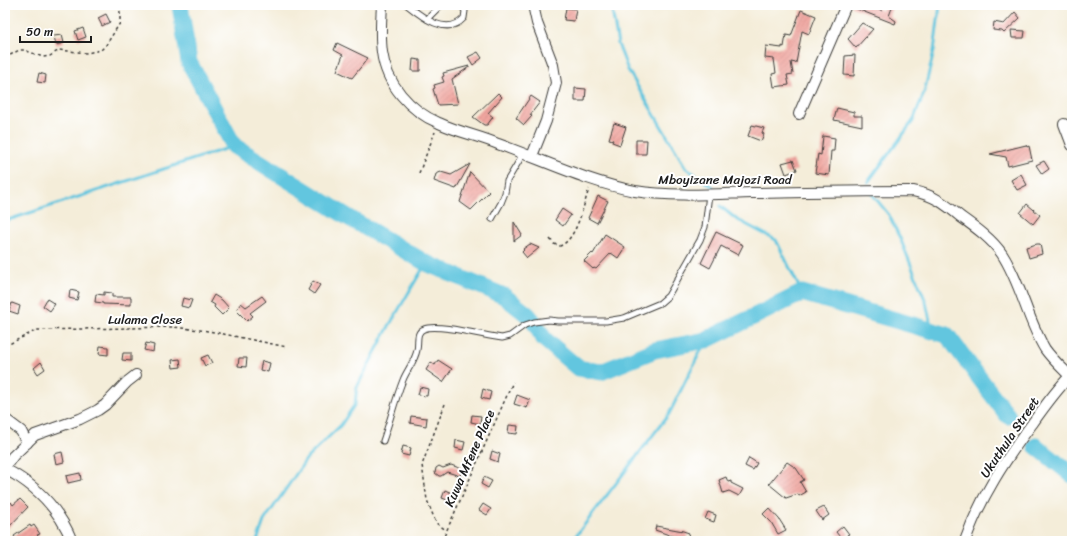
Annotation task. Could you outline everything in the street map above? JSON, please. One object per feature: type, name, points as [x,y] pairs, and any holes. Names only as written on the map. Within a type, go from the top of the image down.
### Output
[{"type":"street","name":"Mboyizane Majozi Road","points":[[382,5],[382,52],[388,74],[397,90],[416,110],[438,123],[592,180],[638,191],[709,194],[913,191],[940,200],[975,227],[1001,252],[1016,281],[1045,349],[1055,362],[1071,375]]},
{"type":"street","points":[[527,155],[546,121],[556,83],[553,65],[537,23],[533,5]]},
{"type":"street","points":[[799,114],[846,5]]},
{"type":"street","points":[[1064,124],[1072,145]]},
{"type":"street","points":[[72,541],[65,525],[52,505],[38,491],[5,468],[13,456],[35,435],[80,420],[98,410],[136,375]]},
{"type":"street","name":"Ukuthula Street","points":[[965,541],[987,494],[1008,456],[1051,397],[1071,375]]},
{"type":"street","points":[[5,419],[21,431],[26,443]]},
{"type":"lane","points":[[407,5],[427,19],[440,25],[450,27],[461,21],[466,15],[461,5]]},
{"type":"lane","points":[[427,19],[441,5]]},
{"type":"lane","points":[[492,219],[501,204],[507,181],[519,161],[527,155]]},
{"type":"lane","points":[[382,441],[402,382],[417,351],[419,332],[422,329],[442,328],[502,338],[510,336],[525,325],[534,322],[549,320],[606,321],[624,318],[660,303],[668,296],[700,240],[705,227],[709,194]]},
{"type":"path","points":[[5,58],[19,50],[28,50],[38,56],[43,57],[50,56],[59,50],[87,52],[101,50],[106,45],[120,23],[120,12],[118,5]]},
{"type":"path","points":[[419,173],[438,123]]},
{"type":"path","points":[[550,239],[554,244],[560,246],[568,242],[576,227],[592,180]]},
{"type":"path","name":"Lulama Close","points":[[5,346],[38,330],[173,327],[209,330],[287,347]]},
{"type":"path","name":"Kuwa Mfene Place","points":[[442,541],[513,382]]},
{"type":"path","points":[[445,404],[422,465],[427,500],[436,523],[446,530]]},
{"type":"building","points":[[852,5],[873,5],[882,11],[884,5],[893,5],[889,16],[896,21],[895,24],[852,7]]},
{"type":"building","points":[[566,8],[576,9],[574,21],[564,20]]},
{"type":"building","points":[[801,10],[816,16],[809,34],[802,31],[796,63],[791,62],[793,74],[787,75],[789,85],[774,87],[772,74],[776,73],[774,59],[765,58],[766,46],[784,47],[786,35],[791,36]]},
{"type":"building","points":[[1015,12],[1020,18],[1004,33],[1002,31],[993,30],[994,22],[1004,24]]},
{"type":"building","points":[[106,14],[110,22],[102,26],[98,18]]},
{"type":"building","points":[[862,23],[873,29],[856,48],[848,39]]},
{"type":"building","points":[[83,28],[86,37],[78,40],[75,31]]},
{"type":"building","points":[[1011,30],[1025,31],[1024,38],[1012,38]]},
{"type":"building","points":[[62,35],[64,43],[56,45],[54,36]]},
{"type":"building","points":[[337,43],[368,58],[352,78],[337,71],[343,55],[334,50]]},
{"type":"building","points":[[478,52],[482,58],[473,65],[468,57]]},
{"type":"building","points":[[855,55],[854,76],[844,75],[845,56]]},
{"type":"building","points":[[413,59],[420,60],[420,71],[412,71]]},
{"type":"building","points":[[469,66],[452,79],[458,104],[438,105],[433,89],[435,88],[434,85],[444,82],[442,77],[444,76],[443,73]]},
{"type":"building","points":[[39,73],[46,75],[45,83],[37,82]]},
{"type":"building","points":[[575,88],[586,89],[585,101],[575,101]]},
{"type":"building","points":[[498,93],[502,97],[488,113],[493,117],[487,125],[484,125],[473,117]]},
{"type":"building","points":[[531,96],[540,102],[530,115],[532,116],[524,125],[516,118]]},
{"type":"building","points":[[837,108],[854,112],[854,116],[862,116],[862,126],[834,120]]},
{"type":"building","points":[[614,123],[626,127],[620,145],[609,139]]},
{"type":"building","points":[[752,125],[764,128],[762,133],[764,134],[761,141],[748,136]]},
{"type":"building","points":[[823,136],[835,138],[834,151],[831,151],[829,175],[815,173],[818,154],[821,155]]},
{"type":"building","points":[[636,140],[647,140],[646,154],[636,154]]},
{"type":"building","points":[[1026,145],[1027,147],[1029,146],[1032,160],[1008,166],[1006,157],[990,154]]},
{"type":"building","points":[[793,160],[797,170],[786,174],[782,163]]},
{"type":"building","points":[[1044,161],[1049,169],[1042,174],[1036,165]]},
{"type":"building","points":[[470,164],[456,189],[434,181],[436,174],[441,172],[451,175]]},
{"type":"building","points":[[470,172],[489,192],[471,210],[460,202]]},
{"type":"building","points":[[1021,174],[1027,185],[1017,190],[1011,180]]},
{"type":"building","points":[[598,196],[608,201],[597,223],[588,218]]},
{"type":"building","points":[[1027,204],[1040,215],[1033,224],[1020,213]]},
{"type":"building","points":[[562,209],[571,215],[563,226],[555,220]]},
{"type":"building","points":[[514,222],[522,235],[514,241]]},
{"type":"building","points":[[716,232],[743,245],[738,255],[721,246],[710,268],[701,263]]},
{"type":"building","points":[[605,234],[625,247],[618,258],[611,253],[596,269],[593,269],[584,261],[592,253],[593,254]]},
{"type":"building","points":[[530,244],[539,248],[527,258],[522,252],[524,250],[523,249]]},
{"type":"building","points":[[1040,244],[1042,254],[1029,258],[1026,247]]},
{"type":"building","points":[[313,281],[320,285],[314,294],[308,290]]},
{"type":"building","points":[[70,290],[79,292],[77,300],[69,298]]},
{"type":"building","points":[[104,292],[112,293],[112,297],[131,297],[131,305],[103,304],[95,302],[96,294],[104,295]]},
{"type":"building","points":[[214,295],[222,300],[229,308],[222,315],[214,307],[215,305],[210,302]]},
{"type":"building","points":[[262,296],[266,301],[250,313],[253,316],[247,321],[236,310],[241,303],[246,307]]},
{"type":"building","points":[[183,298],[192,300],[189,308],[181,306]]},
{"type":"building","points":[[47,299],[55,304],[50,311],[43,306]]},
{"type":"building","points":[[12,303],[20,306],[18,314],[9,311]]},
{"type":"building","points":[[146,343],[154,345],[153,352],[144,350]]},
{"type":"building","points":[[100,346],[108,347],[108,355],[99,354]]},
{"type":"building","points":[[123,353],[131,353],[131,361],[122,360]]},
{"type":"building","points":[[208,355],[212,363],[205,366],[201,358]]},
{"type":"building","points":[[239,358],[247,358],[246,367],[238,366]]},
{"type":"building","points":[[180,359],[181,367],[173,368],[172,360]]},
{"type":"building","points":[[438,360],[452,369],[443,382],[426,370],[431,362],[435,365]]},
{"type":"building","points":[[262,361],[270,363],[268,372],[260,370]]},
{"type":"building","points":[[41,362],[45,369],[38,374],[34,368]]},
{"type":"building","points":[[420,387],[428,389],[427,396],[418,395]]},
{"type":"building","points":[[483,389],[491,392],[489,400],[481,398]]},
{"type":"building","points":[[517,395],[530,400],[527,408],[514,404]]},
{"type":"building","points":[[472,415],[481,416],[480,424],[471,422]]},
{"type":"building","points":[[411,416],[427,418],[426,426],[410,423]]},
{"type":"building","points":[[509,425],[518,426],[517,434],[508,433]]},
{"type":"building","points":[[456,440],[465,442],[463,450],[455,448]]},
{"type":"building","points":[[403,446],[411,448],[409,456],[401,454]]},
{"type":"building","points":[[492,451],[500,454],[498,462],[490,459]]},
{"type":"building","points":[[62,452],[64,462],[56,464],[54,454]]},
{"type":"building","points":[[749,458],[757,463],[753,470],[745,466]]},
{"type":"building","points":[[787,462],[796,468],[804,480],[800,482],[806,492],[799,496],[798,494],[786,498],[769,484]]},
{"type":"building","points":[[451,465],[462,469],[460,476],[447,472],[439,476],[435,473],[436,468],[439,466],[443,468]]},
{"type":"building","points":[[80,473],[81,480],[68,483],[66,476]]},
{"type":"building","points":[[484,477],[492,481],[488,488],[481,484]]},
{"type":"building","points":[[726,477],[728,482],[731,481],[731,483],[743,489],[739,496],[729,491],[723,493],[719,480]]},
{"type":"building","points":[[445,490],[454,494],[450,501],[442,498]]},
{"type":"building","points":[[20,499],[28,507],[8,528],[5,523],[5,508],[11,502],[13,505]]},
{"type":"building","points":[[483,504],[491,509],[487,515],[479,510]]},
{"type":"building","points":[[824,507],[829,515],[822,520],[816,511]]},
{"type":"building","points":[[769,508],[786,530],[778,534],[771,522],[763,514]]},
{"type":"building","points":[[708,512],[716,515],[714,522],[705,519]]},
{"type":"building","points":[[30,525],[31,527],[34,525],[40,534],[37,535],[39,537],[33,541],[17,541],[14,536]]},
{"type":"building","points":[[656,526],[689,533],[686,541],[655,530]]},
{"type":"building","points":[[843,526],[849,534],[847,535],[850,541],[843,541],[836,532]]},
{"type":"waterway","points":[[180,5],[189,62],[234,146],[351,219],[426,263],[504,296],[528,315],[544,339],[578,368],[601,372],[655,350],[706,340],[802,293],[947,335],[1008,416]]},
{"type":"waterway","points":[[611,5],[618,44],[628,70],[686,168],[713,187]]},
{"type":"waterway","points":[[868,182],[913,121],[924,93],[934,51],[940,5]]},
{"type":"waterway","points":[[5,221],[234,146]]},
{"type":"waterway","points":[[872,194],[889,215],[900,238],[926,302],[932,330]]},
{"type":"waterway","points":[[720,206],[736,219],[776,240],[802,293]]},
{"type":"waterway","points":[[257,541],[264,521],[307,458],[341,425],[355,404],[357,387],[389,326],[426,263]]},
{"type":"waterway","points":[[572,541],[669,414],[706,340]]},
{"type":"waterway","points":[[1036,446],[1072,475]]}]
